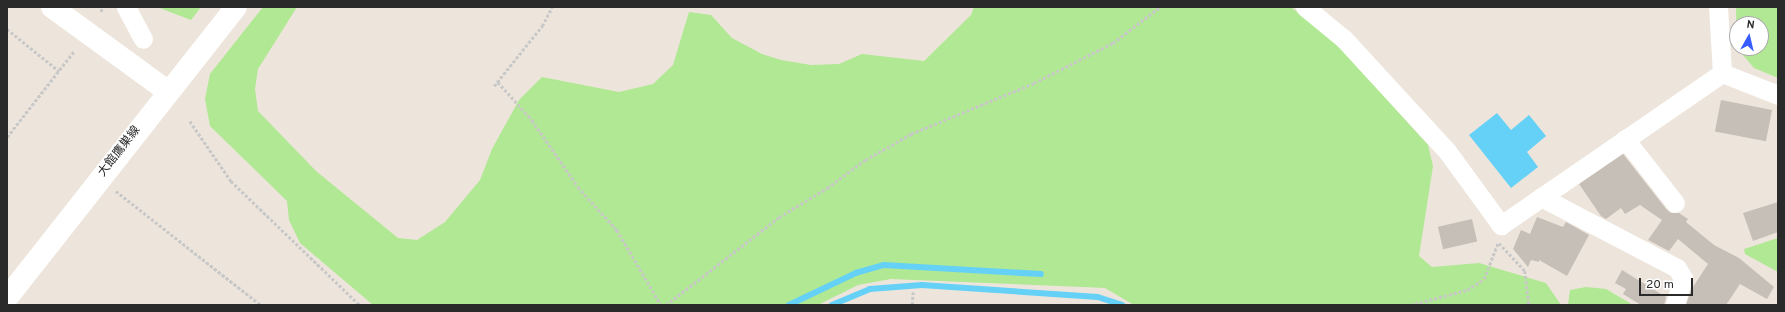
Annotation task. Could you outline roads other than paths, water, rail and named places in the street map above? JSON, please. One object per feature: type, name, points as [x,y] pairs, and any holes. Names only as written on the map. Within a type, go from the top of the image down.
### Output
[{"type":"main road","points":[[52,7],[167,91]]},
{"type":"main road","name":"大館鷹巣線","points":[[7,298],[167,91],[236,7]]},
{"type":"street","points":[[126,7],[143,39]]},
{"type":"street","points":[[1305,7],[1344,39],[1447,151],[1500,234],[1541,197],[1722,72]]},
{"type":"street","points":[[1718,7],[1722,72]]},
{"type":"street","points":[[1722,72],[1778,95]]},
{"type":"street","points":[[1625,139],[1675,203]]},
{"type":"street","points":[[1541,197],[1677,268],[1683,278],[1674,304]]},
{"type":"water","points":[[1497,113],[1511,130],[1529,115],[1546,136],[1527,152],[1538,167],[1511,188],[1469,135]]},
{"type":"waterway","points":[[789,305],[856,273],[884,265],[1041,274]]},
{"type":"waterway","points":[[832,305],[870,289],[922,285],[1098,297],[1122,305]]}]
